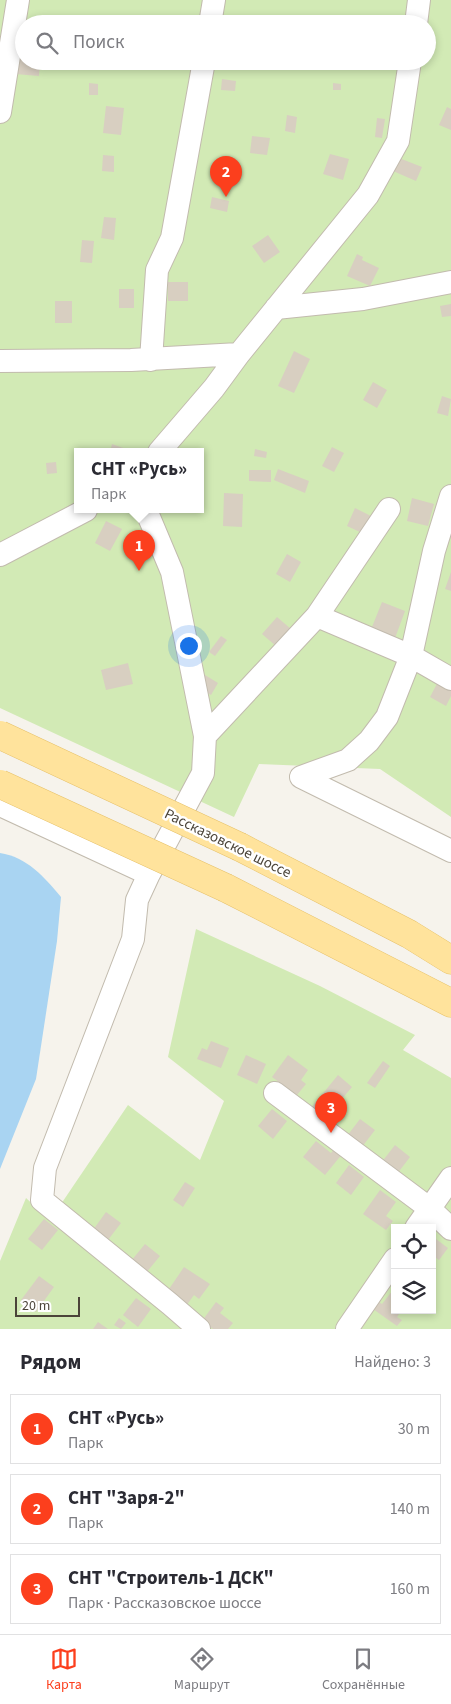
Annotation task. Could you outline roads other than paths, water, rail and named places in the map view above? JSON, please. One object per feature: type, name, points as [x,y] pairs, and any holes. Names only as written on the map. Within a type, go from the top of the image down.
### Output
[{"type":"main road","name":"Рассказовское шоссе","points":[[0,735],[240,847],[409,934],[451,960]]},
{"type":"main road","points":[[0,784],[226,888],[451,1003]]},
{"type":"street","points":[[16,15],[18,0]]},
{"type":"street","points":[[212,15],[214,0]]},
{"type":"street","points":[[417,15],[419,0]]},
{"type":"street","points":[[0,112],[15,19]]},
{"type":"street","points":[[151,360],[157,270],[172,238],[202,70]]},
{"type":"street","points":[[162,448],[214,388],[239,354],[368,195],[398,141],[409,70]]},
{"type":"street","points":[[276,308],[363,299],[451,282]]},
{"type":"street","points":[[0,362],[151,360],[239,354]]},
{"type":"street","points":[[451,496],[434,551],[412,656],[387,717],[369,741],[348,760],[301,777],[451,851]]},
{"type":"street","points":[[205,736],[317,616],[389,509]]},
{"type":"street","points":[[0,555],[81,513]]},
{"type":"street","points":[[147,513],[172,572],[205,736],[203,773],[137,900],[133,938],[45,1168],[42,1200],[199,1329]]},
{"type":"street","points":[[317,616],[412,656],[451,679]]},
{"type":"street","points":[[0,805],[149,874]]},
{"type":"street","points":[[275,1094],[429,1208],[451,1229]]},
{"type":"street","points":[[419,1224],[451,1178]]},
{"type":"street","points":[[347,1329],[391,1265]]},
{"type":"water","points":[[0,853],[10,855],[27,863],[61,897],[57,941],[36,1079],[0,1169]]},
{"type":"place","name":"СНТ \"Заря-2\"","points":[[226,197]]},
{"type":"place","name":"СНТ «Русь»","points":[[139,571]]},
{"type":"place","name":"СНТ \"Строитель-1 ДСК\"","points":[[331,1133]]}]
